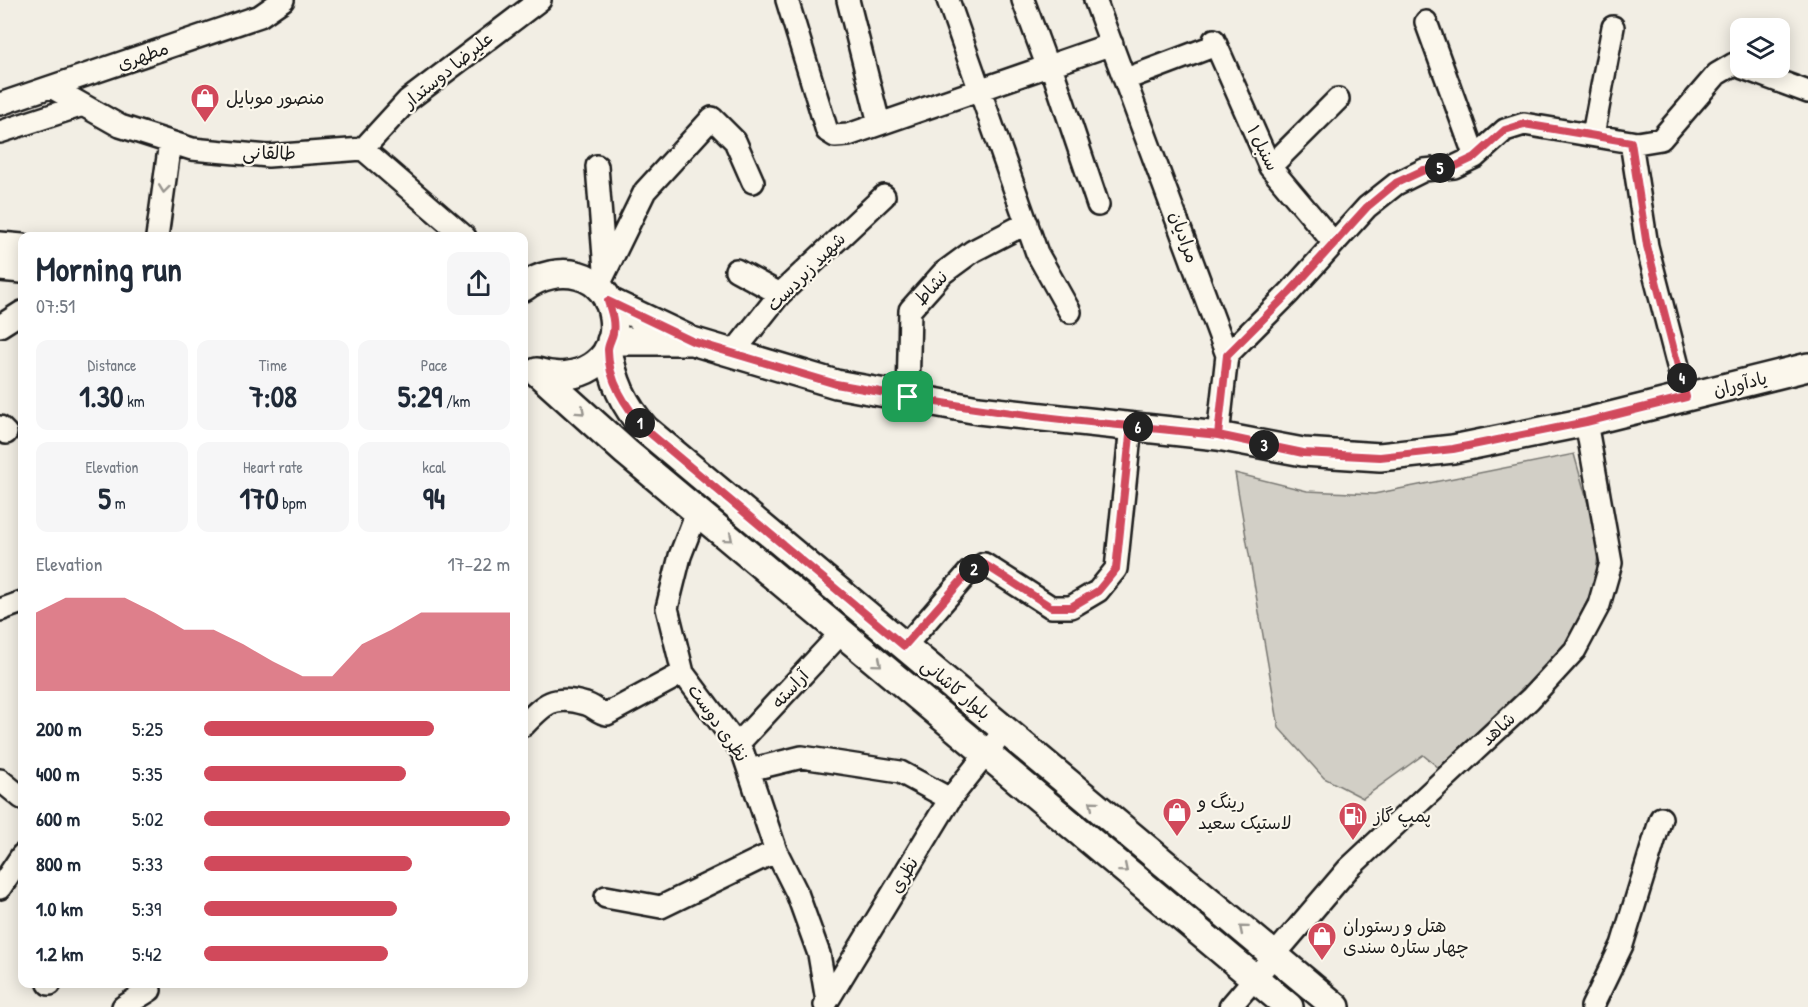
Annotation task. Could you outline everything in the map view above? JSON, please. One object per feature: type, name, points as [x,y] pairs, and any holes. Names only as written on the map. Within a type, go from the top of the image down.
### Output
[{"type":"main road","points":[[0,246],[18,248]]},
{"type":"main road","points":[[0,267],[18,269]]},
{"type":"main road","points":[[528,285],[544,275],[569,273],[585,278],[604,287],[692,341]]},
{"type":"main road","name":"بلوار کاشانی","points":[[604,287],[613,316],[609,345],[618,392],[630,412],[645,429],[1336,1007]]},
{"type":"main road","name":"یادآوران","points":[[609,345],[692,341],[836,384],[978,410],[1218,435],[1303,453],[1380,457],[1453,449],[1586,422],[1808,367]]},
{"type":"main road","points":[[530,367],[553,377],[569,377],[585,372],[598,362],[609,345]]},
{"type":"main road","name":"بلوار کاشانی","points":[[530,367],[698,512],[1289,1007]]},
{"type":"street","name":"مطهری","points":[[0,104],[53,88],[260,16],[283,0]]},
{"type":"street","name":"علیرضا دوستدار","points":[[363,149],[408,99],[540,0]]},
{"type":"street","points":[[787,0],[827,131],[835,136],[848,135],[1112,44]]},
{"type":"street","points":[[848,0],[879,123]]},
{"type":"street","points":[[948,0],[1037,253],[1070,312]]},
{"type":"street","points":[[1023,0],[1049,64],[1098,205]]},
{"type":"street","name":"مرادیان","points":[[1095,0],[1227,355],[1218,435]]},
{"type":"street","points":[[1426,22],[1475,157]]},
{"type":"street","points":[[1593,135],[1613,27]]},
{"type":"street","name":"سنبل ۱","points":[[1126,79],[1215,43],[1270,167],[1334,243]]},
{"type":"street","points":[[1227,355],[1367,207],[1396,183],[1424,170],[1454,167],[1475,157],[1505,130],[1524,124],[1631,142],[1661,139],[1717,74],[1730,66]]},
{"type":"street","points":[[1770,78],[1808,92]]},
{"type":"street","name":"طالقانی","points":[[53,88],[120,126],[192,149],[268,156],[363,149]]},
{"type":"street","points":[[1270,167],[1338,99]]},
{"type":"street","points":[[0,132],[83,105]]},
{"type":"street","points":[[604,287],[645,191],[712,118],[735,141],[753,182]]},
{"type":"street","points":[[159,232],[170,142]]},
{"type":"street","points":[[1631,142],[1647,246],[1686,397]]},
{"type":"street","points":[[363,149],[459,232]]},
{"type":"street","points":[[597,166],[604,287]]},
{"type":"street","name":"شهید زبردست","points":[[733,353],[780,294],[884,196]]},
{"type":"street","name":"نشاط","points":[[908,397],[910,310],[943,273],[974,251],[1027,223]]},
{"type":"street","points":[[736,270],[780,294]]},
{"type":"street","points":[[0,326],[18,315]]},
{"type":"street","name":"شاهد","points":[[1230,1007],[1348,869],[1530,699],[1575,650],[1599,605],[1611,563],[1586,422]]},
{"type":"street","points":[[904,646],[969,572],[984,564],[1051,607],[1071,607],[1098,591],[1116,569],[1131,426]]},
{"type":"street","name":"نظری دوست","points":[[698,512],[680,556],[667,608],[683,674],[737,745],[749,770],[776,851],[797,893],[819,954],[825,1004]]},
{"type":"street","points":[[0,610],[18,603]]},
{"type":"street","name":"آراسته","points":[[737,745],[842,632]]},
{"type":"street","points":[[528,721],[546,703],[553,701],[585,704],[607,714],[683,674]]},
{"type":"street","name":"نظری","points":[[825,1004],[950,799],[1005,730]]},
{"type":"street","points":[[749,770],[802,757],[900,772],[950,799]]},
{"type":"street","points":[[0,780],[18,795]]},
{"type":"street","points":[[1592,1007],[1622,945],[1661,818]]},
{"type":"street","points":[[606,897],[662,907],[776,851]]},
{"type":"street","points":[[0,888],[18,861]]},
{"type":"street","points":[[123,1007],[151,994]]},
{"type":"shaded area","points":[[1574,454],[1599,543],[1595,585],[1562,651],[1439,768],[1423,755],[1363,798],[1324,778],[1279,728],[1235,473],[1307,491],[1374,494]]},
{"type":"place","name":"منصور موبایل","points":[[205,124]]},
{"type":"place","name":"رینگ و لاستیک سعید","points":[[1177,838]]},
{"type":"place","name":"پمپ گاز","points":[[1353,842]]},
{"type":"place","name":"هتل و رستوران چهار ستاره سندی","points":[[1322,962]]},
{"type":"route","points":[[908,397],[836,384],[692,341],[608,301],[613,316],[613,333],[608,349],[611,370],[618,392],[630,412],[645,429],[904,646],[969,572],[984,564],[1051,607],[1071,607],[1098,591],[1116,569],[1120,511],[1131,426],[1218,435],[1303,453],[1380,457],[1453,449],[1586,422],[1686,397],[1647,246],[1631,142],[1524,124],[1505,130],[1475,157],[1454,167],[1424,170],[1396,183],[1367,207],[1289,293],[1227,355],[1218,435],[978,410],[908,397]]}]
